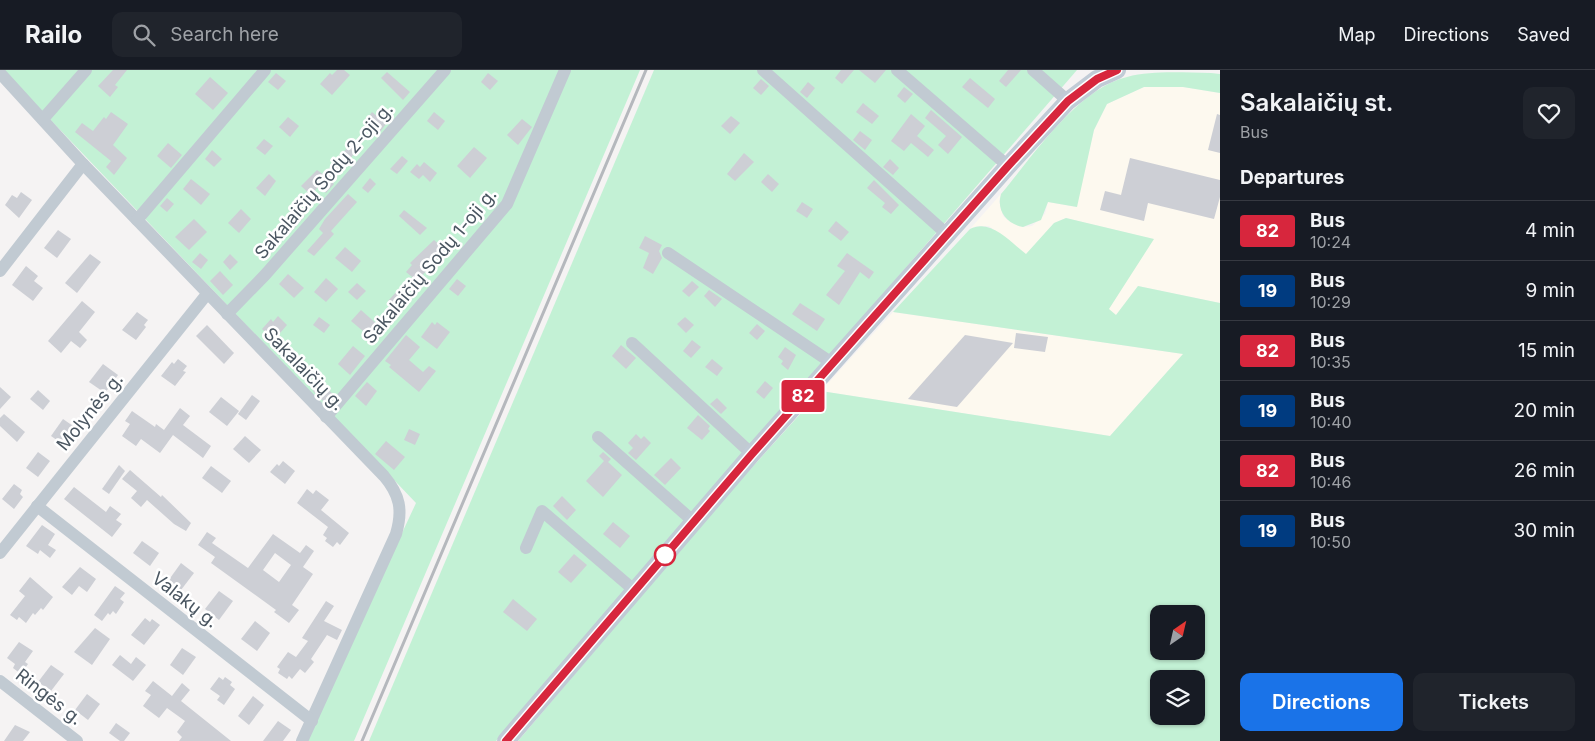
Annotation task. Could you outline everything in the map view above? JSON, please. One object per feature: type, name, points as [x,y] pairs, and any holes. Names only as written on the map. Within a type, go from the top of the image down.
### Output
[{"type":"main road","points":[[506,741],[752,454],[1008,166],[1068,101],[1097,79],[1117,70]]},
{"type":"street","points":[[43,119],[86,70]]},
{"type":"street","points":[[137,220],[265,70]]},
{"type":"street","name":"Sakalaičių Sodų 2-oji g.","points":[[227,314],[265,275],[445,70]]},
{"type":"street","name":"Sakalaičių Sodų 1-oji g.","points":[[326,418],[507,204],[566,70]]},
{"type":"street","points":[[763,70],[948,235]]},
{"type":"street","points":[[897,70],[1008,166]]},
{"type":"street","points":[[1033,70],[1068,101]]},
{"type":"street","name":"Sakalaičių g.","points":[[0,73],[83,164],[392,485],[399,498],[400,520],[396,534],[302,741]]},
{"type":"street","points":[[0,271],[83,164]]},
{"type":"street","points":[[668,253],[832,363]]},
{"type":"street","name":"Molynės g.","points":[[0,553],[207,294]]},
{"type":"street","points":[[632,343],[752,454]]},
{"type":"street","points":[[598,437],[693,522]]},
{"type":"street","name":"Valakų g.","points":[[37,506],[312,721]]},
{"type":"street","points":[[526,548],[542,510],[634,590]]},
{"type":"street","name":"Ringės g.","points":[[0,682],[77,741]]},
{"type":"shaded area","points":[[1144,87],[1183,87],[1220,93],[1220,303],[1138,286],[1116,315],[1108,310],[1153,239],[1066,218],[1054,223],[1026,255],[989,226],[976,226],[970,229],[1001,194],[999,201],[1003,216],[1010,222],[1023,227],[1032,226],[1045,214],[1048,202],[1076,207],[1094,130],[1107,104]]},
{"type":"shaded area","points":[[893,312],[1183,354],[1110,436],[821,391]]},
{"type":"green space","points":[[3,70],[640,70],[354,741],[305,741],[416,503]]},
{"type":"green space","points":[[654,70],[1077,70],[496,741],[369,741]]},
{"type":"green space","points":[[1169,72],[1220,74],[1220,93],[1183,87],[1144,87],[1107,104],[1094,130],[1077,207],[1048,202],[1041,220],[1023,227],[1012,223],[1004,216],[1000,206],[1001,194],[1057,126],[1091,95],[1109,84],[1137,75]]},
{"type":"green space","points":[[1066,218],[1154,239],[1109,309],[1116,315],[1138,286],[1220,303],[1220,741],[518,741],[719,504],[821,391],[1110,436],[1183,354],[893,312],[970,229],[978,226],[993,229],[1026,254],[1054,223]]},
{"type":"building","points":[[113,70],[127,70],[115,85],[118,87],[110,97],[98,86]]},
{"type":"building","points":[[337,70],[344,70],[350,75],[332,95],[320,84],[330,73],[332,75]]},
{"type":"building","points":[[841,70],[854,70],[842,84],[835,78]]},
{"type":"building","points":[[859,70],[886,70],[875,83]]},
{"type":"building","points":[[1008,70],[1021,70],[1006,87],[999,81]]},
{"type":"building","points":[[387,72],[410,92],[403,100],[381,78]]},
{"type":"building","points":[[276,73],[286,81],[278,90],[268,82]]},
{"type":"building","points":[[488,73],[498,81],[490,90],[481,82]]},
{"type":"building","points":[[210,77],[228,93],[213,110],[195,94]]},
{"type":"building","points":[[970,78],[995,99],[988,108],[962,87]]},
{"type":"building","points":[[761,79],[769,86],[761,95],[753,88]]},
{"type":"building","points":[[808,82],[815,88],[807,98],[800,92]]},
{"type":"building","points":[[904,87],[913,94],[905,103],[897,96]]},
{"type":"building","points":[[863,103],[879,116],[872,124],[856,112]]},
{"type":"building","points":[[931,110],[962,137],[948,154],[938,145],[946,136],[925,118]]},
{"type":"building","points":[[111,112],[128,124],[113,145],[127,158],[114,175],[106,167],[111,161],[75,132],[82,123],[93,131],[104,117],[106,119]]},
{"type":"building","points":[[372,112],[386,124],[380,132],[366,120]]},
{"type":"building","points":[[434,112],[445,121],[438,130],[427,121]]},
{"type":"building","points":[[911,114],[925,126],[917,136],[934,150],[928,157],[911,143],[904,151],[891,141]]},
{"type":"building","points":[[1217,114],[1220,115],[1220,153],[1208,150]]},
{"type":"building","points":[[731,116],[740,123],[730,134],[721,126]]},
{"type":"building","points":[[288,117],[299,126],[290,137],[279,127]]},
{"type":"building","points":[[522,119],[532,127],[518,145],[507,135]]},
{"type":"building","points":[[860,131],[872,140],[865,150],[853,140]]},
{"type":"building","points":[[264,139],[273,146],[265,155],[256,148]]},
{"type":"building","points":[[352,142],[359,148],[331,181],[334,184],[326,193],[319,186],[311,195],[301,186],[317,170],[324,175]]},
{"type":"building","points":[[168,143],[182,155],[171,168],[157,156]]},
{"type":"building","points":[[474,147],[487,158],[470,178],[457,166]]},
{"type":"building","points":[[212,150],[222,159],[214,167],[205,159]]},
{"type":"building","points":[[744,153],[754,162],[735,181],[727,174]]},
{"type":"building","points":[[402,156],[408,161],[397,174],[390,169]]},
{"type":"building","points":[[1130,158],[1220,180],[1220,197],[1214,219],[1148,203],[1144,221],[1100,210],[1105,191],[1121,195]]},
{"type":"building","points":[[890,159],[899,168],[893,175],[883,167]]},
{"type":"building","points":[[424,162],[437,173],[430,182],[423,175],[419,179],[410,172],[417,164],[420,167]]},
{"type":"building","points":[[269,174],[276,181],[265,196],[256,188]]},
{"type":"building","points":[[768,174],[779,184],[772,192],[761,182]]},
{"type":"building","points":[[370,178],[376,184],[368,193],[362,188]]},
{"type":"building","points":[[191,179],[210,194],[201,205],[183,189]]},
{"type":"building","points":[[874,180],[899,205],[891,214],[882,207],[885,203],[867,188]]},
{"type":"building","points":[[21,192],[32,200],[19,218],[5,205],[12,195],[17,198]]},
{"type":"building","points":[[348,194],[357,202],[331,231],[334,234],[314,256],[307,251],[323,233],[319,229],[325,219]]},
{"type":"building","points":[[167,198],[174,204],[167,212],[160,206]]},
{"type":"building","points":[[802,202],[813,209],[807,218],[796,211]]},
{"type":"building","points":[[294,207],[305,216],[293,230],[282,221]]},
{"type":"building","points":[[241,209],[251,219],[239,233],[228,223]]},
{"type":"building","points":[[404,210],[427,228],[420,235],[399,216]]},
{"type":"building","points":[[194,219],[207,232],[189,250],[175,237]]},
{"type":"building","points":[[836,221],[849,232],[841,241],[828,231]]},
{"type":"building","points":[[58,230],[71,239],[57,258],[44,248]]},
{"type":"building","points":[[270,236],[279,245],[272,253],[263,244]]},
{"type":"building","points":[[645,236],[662,245],[659,251],[662,258],[653,274],[643,268],[649,253],[639,248]]},
{"type":"building","points":[[434,240],[445,250],[417,281],[406,272],[412,265],[410,263]]},
{"type":"building","points":[[345,247],[361,261],[352,272],[335,258]]},
{"type":"building","points":[[200,253],[208,260],[201,269],[192,262]]},
{"type":"building","points":[[847,253],[874,272],[869,279],[860,272],[839,305],[826,295],[845,271],[837,266]]},
{"type":"building","points":[[90,254],[101,262],[77,293],[65,283]]},
{"type":"building","points":[[230,254],[238,262],[230,270],[223,262]]},
{"type":"building","points":[[26,266],[38,276],[34,281],[43,288],[33,301],[12,285]]},
{"type":"building","points":[[220,271],[233,285],[223,295],[210,281]]},
{"type":"building","points":[[288,274],[304,288],[294,298],[279,284]]},
{"type":"building","points":[[326,278],[338,289],[326,302],[314,292]]},
{"type":"building","points":[[457,279],[466,286],[458,296],[449,289]]},
{"type":"building","points":[[692,281],[699,287],[689,297],[682,291]]},
{"type":"building","points":[[357,283],[366,291],[357,300],[348,292]]},
{"type":"building","points":[[399,289],[412,300],[401,312],[388,301]]},
{"type":"building","points":[[709,290],[722,299],[715,307],[704,296]]},
{"type":"building","points":[[82,301],[95,312],[79,332],[87,340],[80,348],[71,341],[61,353],[48,341]]},
{"type":"building","points":[[800,303],[825,319],[817,331],[792,314]]},
{"type":"building","points":[[361,310],[379,326],[370,337],[351,321]]},
{"type":"building","points":[[137,312],[148,320],[144,325],[146,327],[136,340],[122,330]]},
{"type":"building","points":[[278,316],[287,325],[274,340],[262,329],[271,319],[273,322]]},
{"type":"building","points":[[319,317],[330,325],[324,333],[313,325]]},
{"type":"building","points":[[685,317],[694,325],[686,333],[677,324]]},
{"type":"building","points":[[432,322],[435,325],[437,322],[450,332],[437,349],[421,337]]},
{"type":"building","points":[[757,324],[765,331],[757,340],[749,333]]},
{"type":"building","points":[[207,325],[234,353],[224,364],[196,336]]},
{"type":"building","points":[[1016,333],[1048,337],[1045,352],[1014,348]]},
{"type":"building","points":[[406,335],[420,347],[409,360],[423,372],[429,366],[436,371],[419,392],[389,367],[391,365],[385,361]]},
{"type":"building","points":[[965,335],[1013,343],[957,407],[908,399]]},
{"type":"building","points":[[692,340],[701,347],[691,358],[683,351]]},
{"type":"building","points":[[621,345],[636,358],[626,369],[612,356]]},
{"type":"building","points":[[353,346],[365,356],[350,375],[338,364]]},
{"type":"building","points":[[785,347],[796,355],[788,370],[781,364],[783,361],[778,357]]},
{"type":"building","points":[[178,359],[187,366],[183,371],[186,372],[175,386],[161,376],[172,362],[174,364]]},
{"type":"building","points":[[712,359],[723,368],[717,376],[705,367]]},
{"type":"building","points":[[103,364],[118,375],[105,393],[89,382]]},
{"type":"building","points":[[765,381],[773,388],[764,399],[756,392]]},
{"type":"building","points":[[367,382],[377,391],[366,406],[355,396]]},
{"type":"building","points":[[321,383],[334,395],[326,404],[313,391]]},
{"type":"building","points":[[0,387],[11,397],[0,409]]},
{"type":"building","points":[[38,390],[50,401],[43,410],[30,399]]},
{"type":"building","points":[[252,395],[260,401],[246,420],[238,414]]},
{"type":"building","points":[[221,397],[239,411],[227,426],[209,412]]},
{"type":"building","points":[[717,398],[727,408],[721,414],[710,404]]},
{"type":"building","points":[[180,408],[190,416],[183,425],[211,446],[203,458],[173,435],[160,453],[141,439],[136,446],[122,436],[130,424],[125,421],[132,411],[155,427],[156,424],[164,430]]},
{"type":"building","points":[[4,414],[25,432],[17,442],[0,426],[0,418]]},
{"type":"building","points":[[698,415],[710,426],[708,429],[710,431],[702,440],[687,428]]},
{"type":"building","points":[[63,419],[76,428],[64,445],[51,436]]},
{"type":"building","points":[[409,429],[420,434],[415,445],[404,440]]},
{"type":"building","points":[[636,434],[641,439],[644,436],[651,443],[636,460],[628,453],[633,448],[628,443]]},
{"type":"building","points":[[245,436],[261,450],[249,463],[233,449]]},
{"type":"building","points":[[386,441],[405,457],[394,470],[375,454]]},
{"type":"building","points":[[38,452],[50,461],[38,477],[26,468]]},
{"type":"building","points":[[603,452],[611,459],[608,462],[622,475],[603,497],[586,481],[604,461],[599,456]]},
{"type":"building","points":[[671,458],[681,468],[665,485],[654,475]]},
{"type":"building","points":[[283,461],[295,471],[285,484],[270,472],[277,464],[279,466]]},
{"type":"building","points":[[119,465],[125,471],[109,494],[102,489]]},
{"type":"building","points":[[211,466],[231,481],[222,493],[202,478]]},
{"type":"building","points":[[130,470],[161,497],[162,495],[191,523],[186,531],[174,524],[147,500],[141,507],[131,498],[137,491],[122,479]]},
{"type":"building","points":[[14,484],[22,490],[20,494],[23,497],[14,509],[2,499]]},
{"type":"building","points":[[74,487],[106,512],[110,506],[121,514],[116,520],[122,524],[112,537],[64,499]]},
{"type":"building","points":[[307,489],[313,494],[316,490],[329,500],[321,510],[349,533],[340,545],[337,542],[333,547],[325,541],[327,538],[323,535],[328,527],[297,503]]},
{"type":"building","points":[[562,496],[576,510],[567,520],[553,506]]},
{"type":"building","points":[[613,522],[630,536],[620,548],[603,534]]},
{"type":"building","points":[[42,525],[55,534],[48,545],[56,550],[50,558],[40,550],[38,554],[26,546]]},
{"type":"building","points":[[207,532],[216,538],[212,543],[248,568],[273,534],[300,553],[306,545],[314,551],[303,567],[313,574],[292,605],[299,610],[289,623],[274,612],[276,610],[211,563],[215,557],[198,545]],"holes":[[[275,553],[291,565],[279,582],[263,570]]]},
{"type":"building","points":[[142,541],[159,553],[150,566],[133,553]]},
{"type":"building","points":[[574,554],[587,565],[571,583],[558,572]]},
{"type":"building","points":[[181,563],[194,573],[181,590],[168,581]]},
{"type":"building","points":[[80,567],[96,579],[87,592],[79,586],[72,595],[62,587]]},
{"type":"building","points":[[30,577],[53,597],[43,610],[41,608],[35,615],[33,613],[26,623],[19,617],[17,620],[10,615],[25,596],[19,591]]},
{"type":"building","points":[[115,586],[125,593],[120,599],[124,602],[116,614],[113,611],[110,615],[108,613],[102,621],[94,615]]},
{"type":"building","points":[[219,591],[233,601],[219,620],[205,609]]},
{"type":"building","points":[[513,599],[537,619],[527,631],[503,612]]},
{"type":"building","points":[[326,601],[334,606],[324,621],[342,630],[337,640],[327,635],[311,659],[314,662],[305,673],[300,669],[292,679],[289,676],[287,679],[278,673],[280,669],[277,667],[288,652],[296,657],[308,641],[302,638]]},
{"type":"building","points":[[145,618],[150,622],[152,619],[160,625],[144,645],[131,635]]},
{"type":"building","points":[[255,621],[270,633],[257,651],[241,639]]},
{"type":"building","points":[[95,628],[110,639],[92,665],[74,652]]},
{"type":"building","points":[[19,642],[33,651],[25,662],[28,664],[21,674],[13,668],[15,664],[7,658]]},
{"type":"building","points":[[182,648],[196,657],[183,675],[170,665]]},
{"type":"building","points":[[120,655],[131,664],[136,657],[146,665],[133,681],[112,665]]},
{"type":"building","points":[[51,665],[64,674],[51,691],[38,682]]},
{"type":"building","points":[[219,677],[223,680],[225,677],[232,682],[230,685],[235,689],[224,705],[217,700],[220,696],[210,689]]},
{"type":"building","points":[[153,681],[172,696],[182,683],[190,690],[181,701],[231,741],[179,741],[182,737],[177,732],[185,721],[167,708],[159,718],[143,706],[151,695],[145,691]]},
{"type":"building","points":[[87,694],[100,704],[88,720],[75,710]]},
{"type":"building","points":[[253,696],[264,705],[249,725],[238,716]]},
{"type":"building","points":[[278,721],[291,730],[283,741],[263,741]]},
{"type":"building","points":[[116,723],[130,733],[124,741],[120,741],[109,733]]},
{"type":"building","points":[[15,725],[30,732],[23,741],[4,741]]},
{"type":"railway","points":[[362,741],[646,70]]},
{"type":"bus line","name":"82","points":[[506,741],[752,454],[1008,166],[1068,101],[1097,79],[1117,70]]}]
